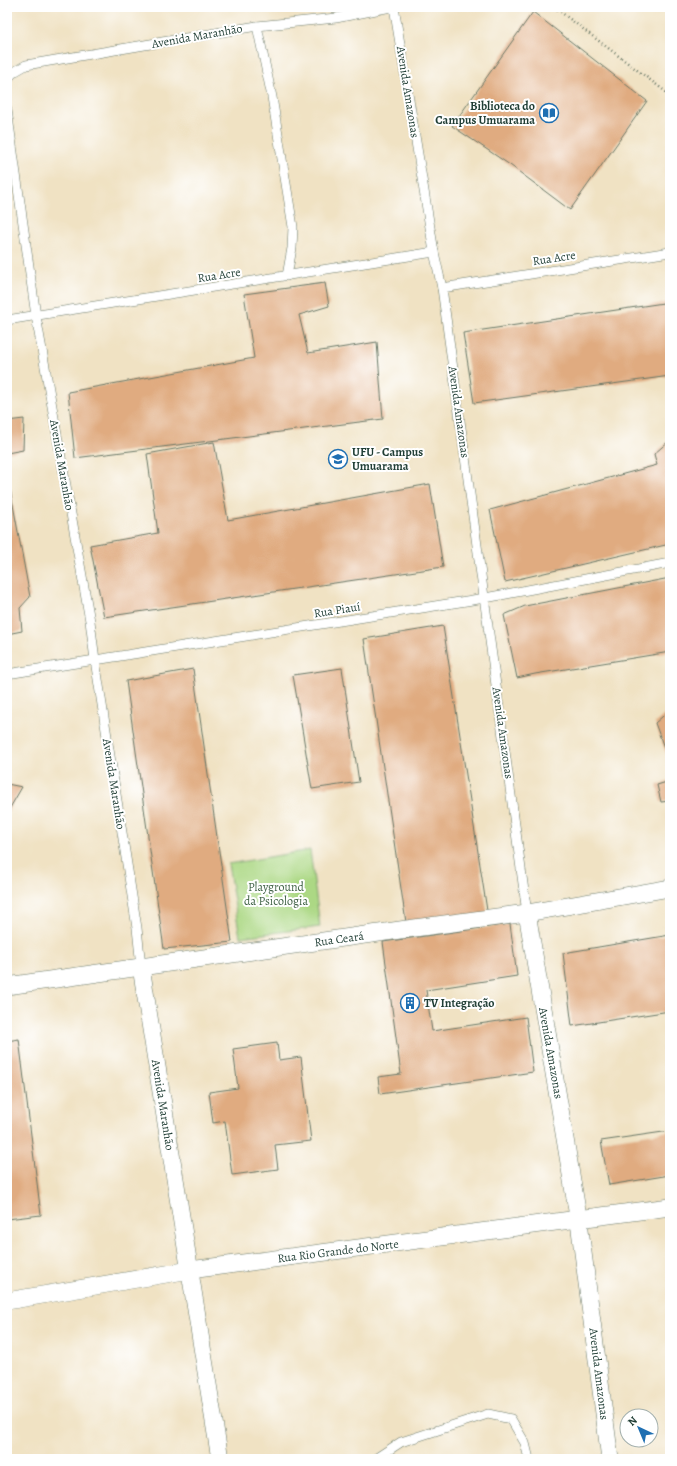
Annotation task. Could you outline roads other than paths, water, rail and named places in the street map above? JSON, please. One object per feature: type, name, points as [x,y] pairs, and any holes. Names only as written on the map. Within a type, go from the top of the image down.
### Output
[{"type":"street","name":"Rua Ceará","points":[[7,986],[527,913],[670,888]]},
{"type":"street","name":"Avenida Amazonas","points":[[527,913],[579,1219],[610,1459]]},
{"type":"street","name":"Avenida Maranhão","points":[[141,967],[220,1459]]},
{"type":"street","name":"Rua Rio Grande do Norte","points":[[7,1301],[190,1270],[670,1207]]},
{"type":"lane","name":"Avenida Maranhão","points":[[7,79],[14,72],[26,65],[256,26],[336,18],[391,7]]},
{"type":"lane","name":"Avenida Amazonas","points":[[394,7],[434,252],[442,288],[527,913]]},
{"type":"lane","points":[[256,26],[272,97],[293,227],[292,248],[287,276]]},
{"type":"lane","name":"Avenida Maranhão","points":[[7,110],[36,316],[90,621],[94,660],[137,928],[141,967]]},
{"type":"lane","name":"Rua Acre","points":[[7,320],[434,252]]},
{"type":"lane","name":"Rua Acre","points":[[442,288],[670,252]]},
{"type":"lane","name":"Rua Piauí","points":[[7,674],[485,598],[670,563]]},
{"type":"lane","points":[[375,1459],[401,1442],[488,1414],[511,1419],[526,1443],[529,1459]]},
{"type":"place","name":"Biblioteca do Campus Umuarama","points":[[549,113]]},
{"type":"place","name":"UFU - Campus Umuarama","points":[[338,459]]},
{"type":"place","name":"TV Integração","points":[[410,1003]]},
{"type":"park label","name":"Playground da Psicologia","points":[[276,894]]}]
